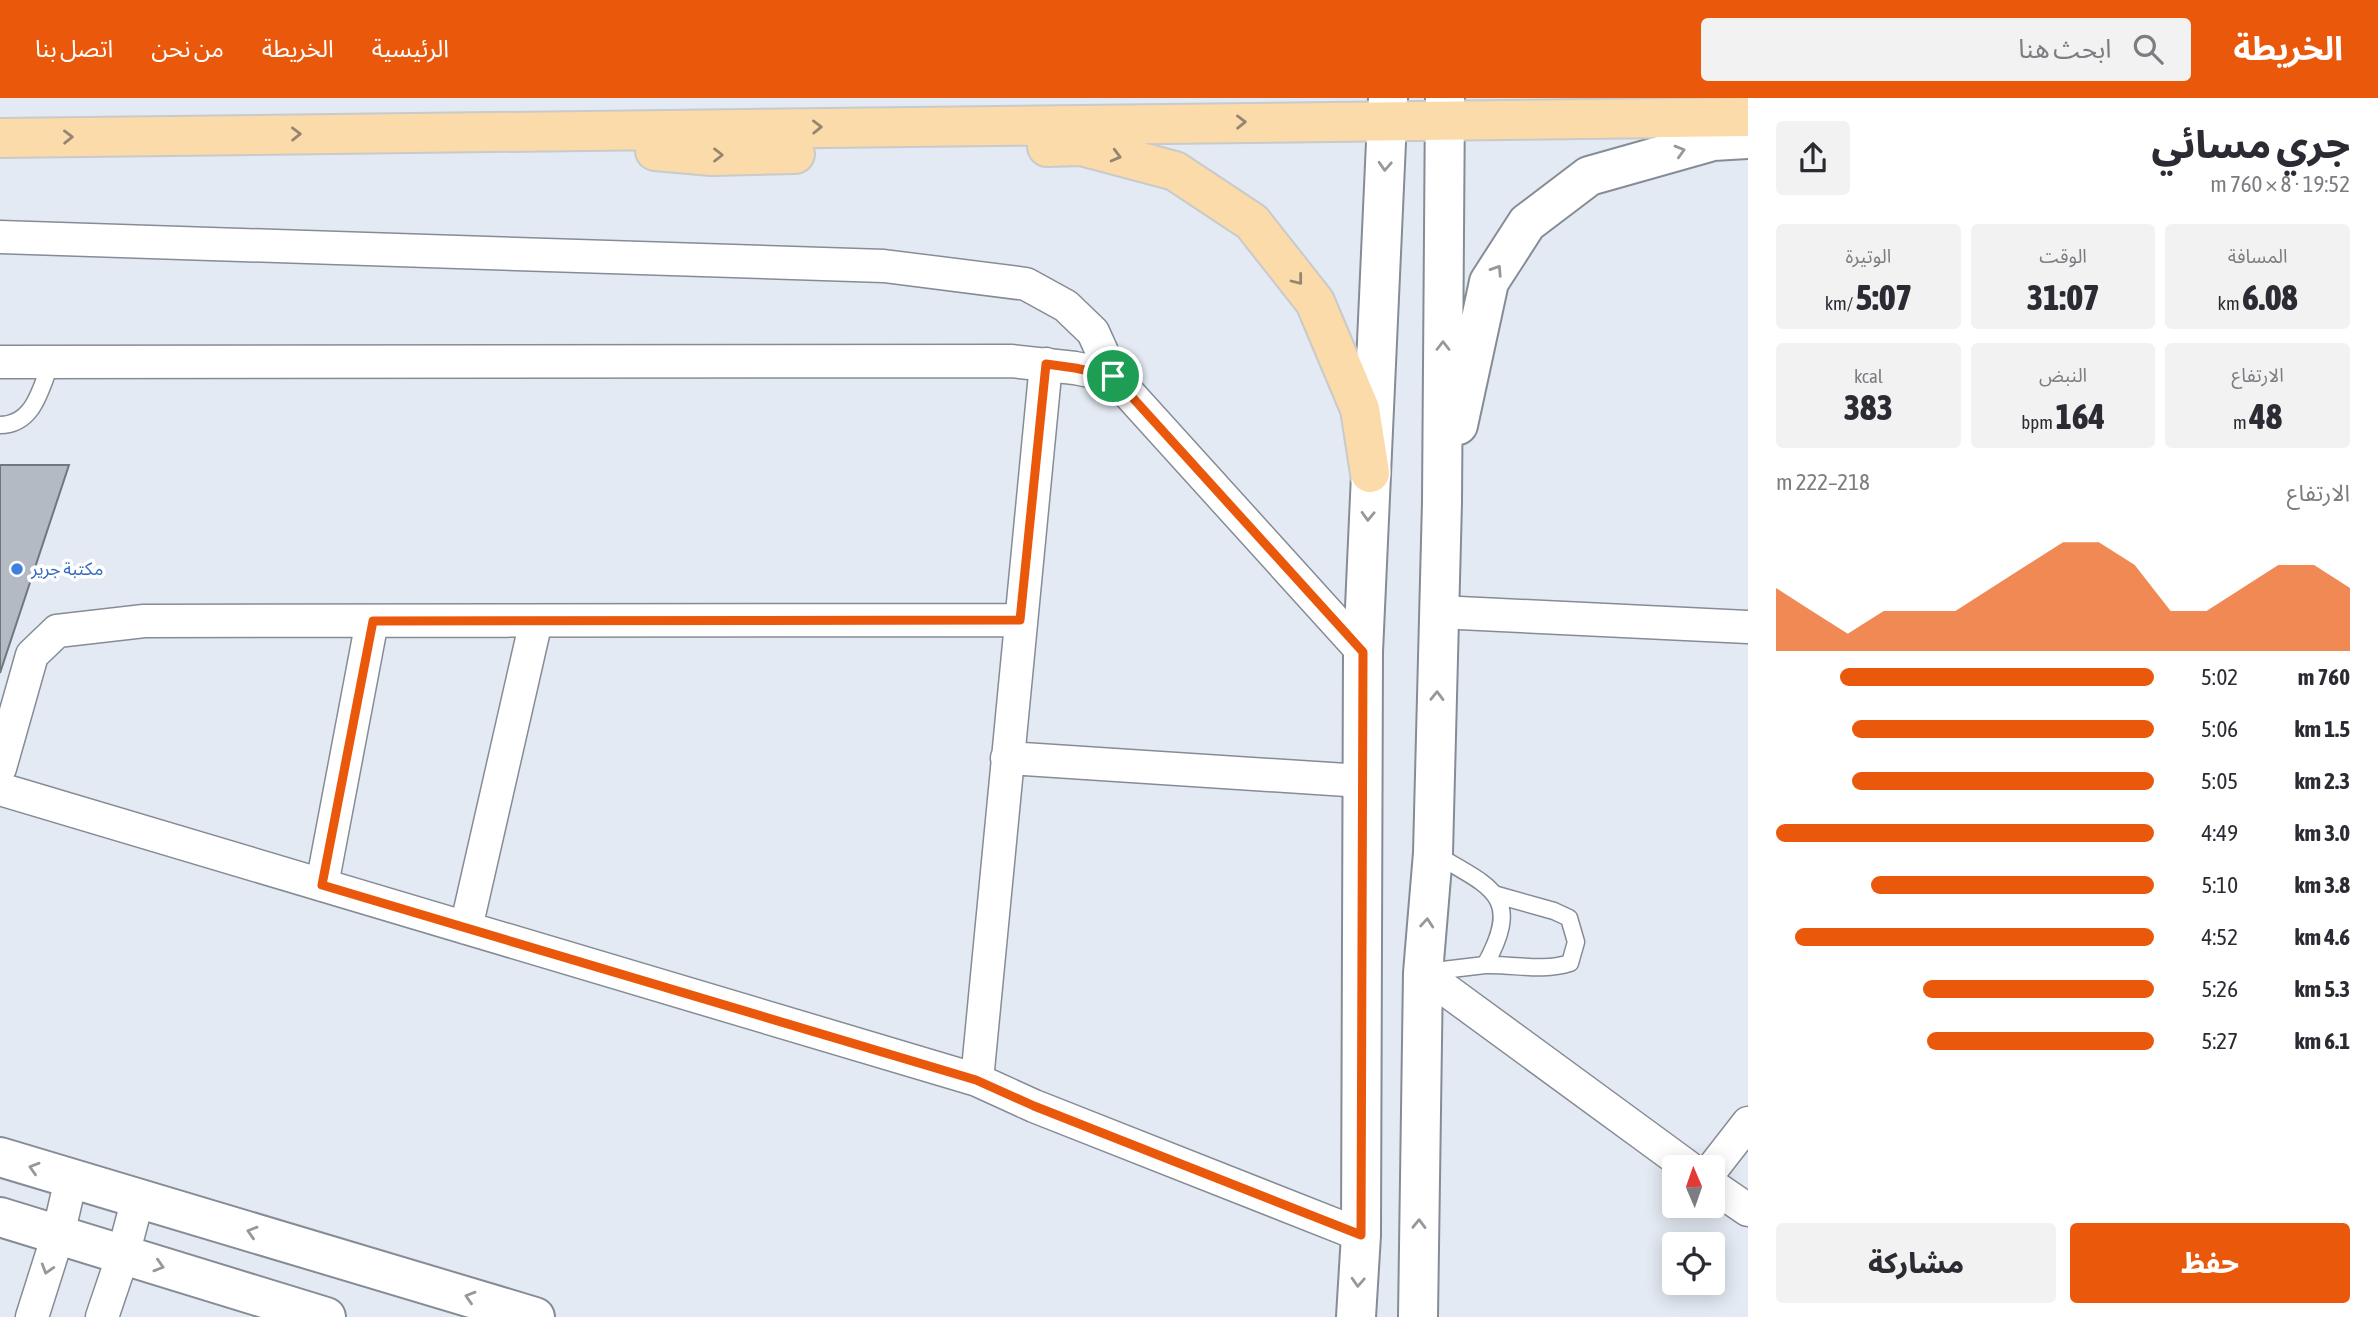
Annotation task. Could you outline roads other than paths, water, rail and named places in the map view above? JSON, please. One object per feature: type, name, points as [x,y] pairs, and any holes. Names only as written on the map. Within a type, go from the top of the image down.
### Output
[{"type":"main road","points":[[430,132],[820,101],[1177,102],[1208,98]]},
{"type":"main road","points":[[0,138],[430,132],[1388,109],[1748,117]]},
{"type":"main road","points":[[430,132],[712,156],[1081,146],[1175,171],[1252,222],[1315,302],[1360,409],[1370,473]]},
{"type":"street","points":[[1356,1317],[1361,1235],[1363,652],[1388,109]]},
{"type":"street","points":[[1418,1317],[1423,973],[1433,853],[1439,612],[1445,110]]},
{"type":"street","points":[[1441,502],[1489,282],[1527,223],[1589,176],[1713,141],[1748,139]]},
{"type":"street","points":[[0,237],[897,268],[1026,284],[1066,306],[1093,332],[1113,376],[1363,652]]},
{"type":"street","points":[[0,362],[1011,360],[1113,376]]},
{"type":"street","points":[[976,1080],[1046,364]]},
{"type":"street","points":[[1439,612],[1748,627]]},
{"type":"street","points":[[0,768],[32,655],[57,631],[144,621],[1020,620]]},
{"type":"street","points":[[322,885],[373,621]]},
{"type":"street","points":[[466,928],[536,621]]},
{"type":"street","points":[[1007,758],[1362,781]]},
{"type":"street","points":[[0,789],[976,1080],[1034,1106],[1361,1235]]},
{"type":"street","points":[[1423,973],[1672,1155]]},
{"type":"street","points":[[1723,1155],[1748,1123]]},
{"type":"street","points":[[0,1157],[535,1317]]},
{"type":"street","points":[[32,1317],[58,1235],[71,1179]]},
{"type":"street","points":[[1726,1195],[1748,1210]]},
{"type":"street","points":[[102,1317],[123,1255],[138,1198]]},
{"type":"street","points":[[0,1217],[326,1317]]},
{"type":"lane","points":[[0,425],[21,420],[32,409],[51,362]]},
{"type":"lane","points":[[1423,973],[1505,964],[1551,969],[1570,963],[1576,942],[1569,918],[1554,911],[1497,895],[1482,882],[1433,853]]},
{"type":"lane","points":[[1485,965],[1498,942],[1502,927],[1502,908],[1497,895]]},
{"type":"place","name":"مكتبة جرير","points":[[17,569]]}]
